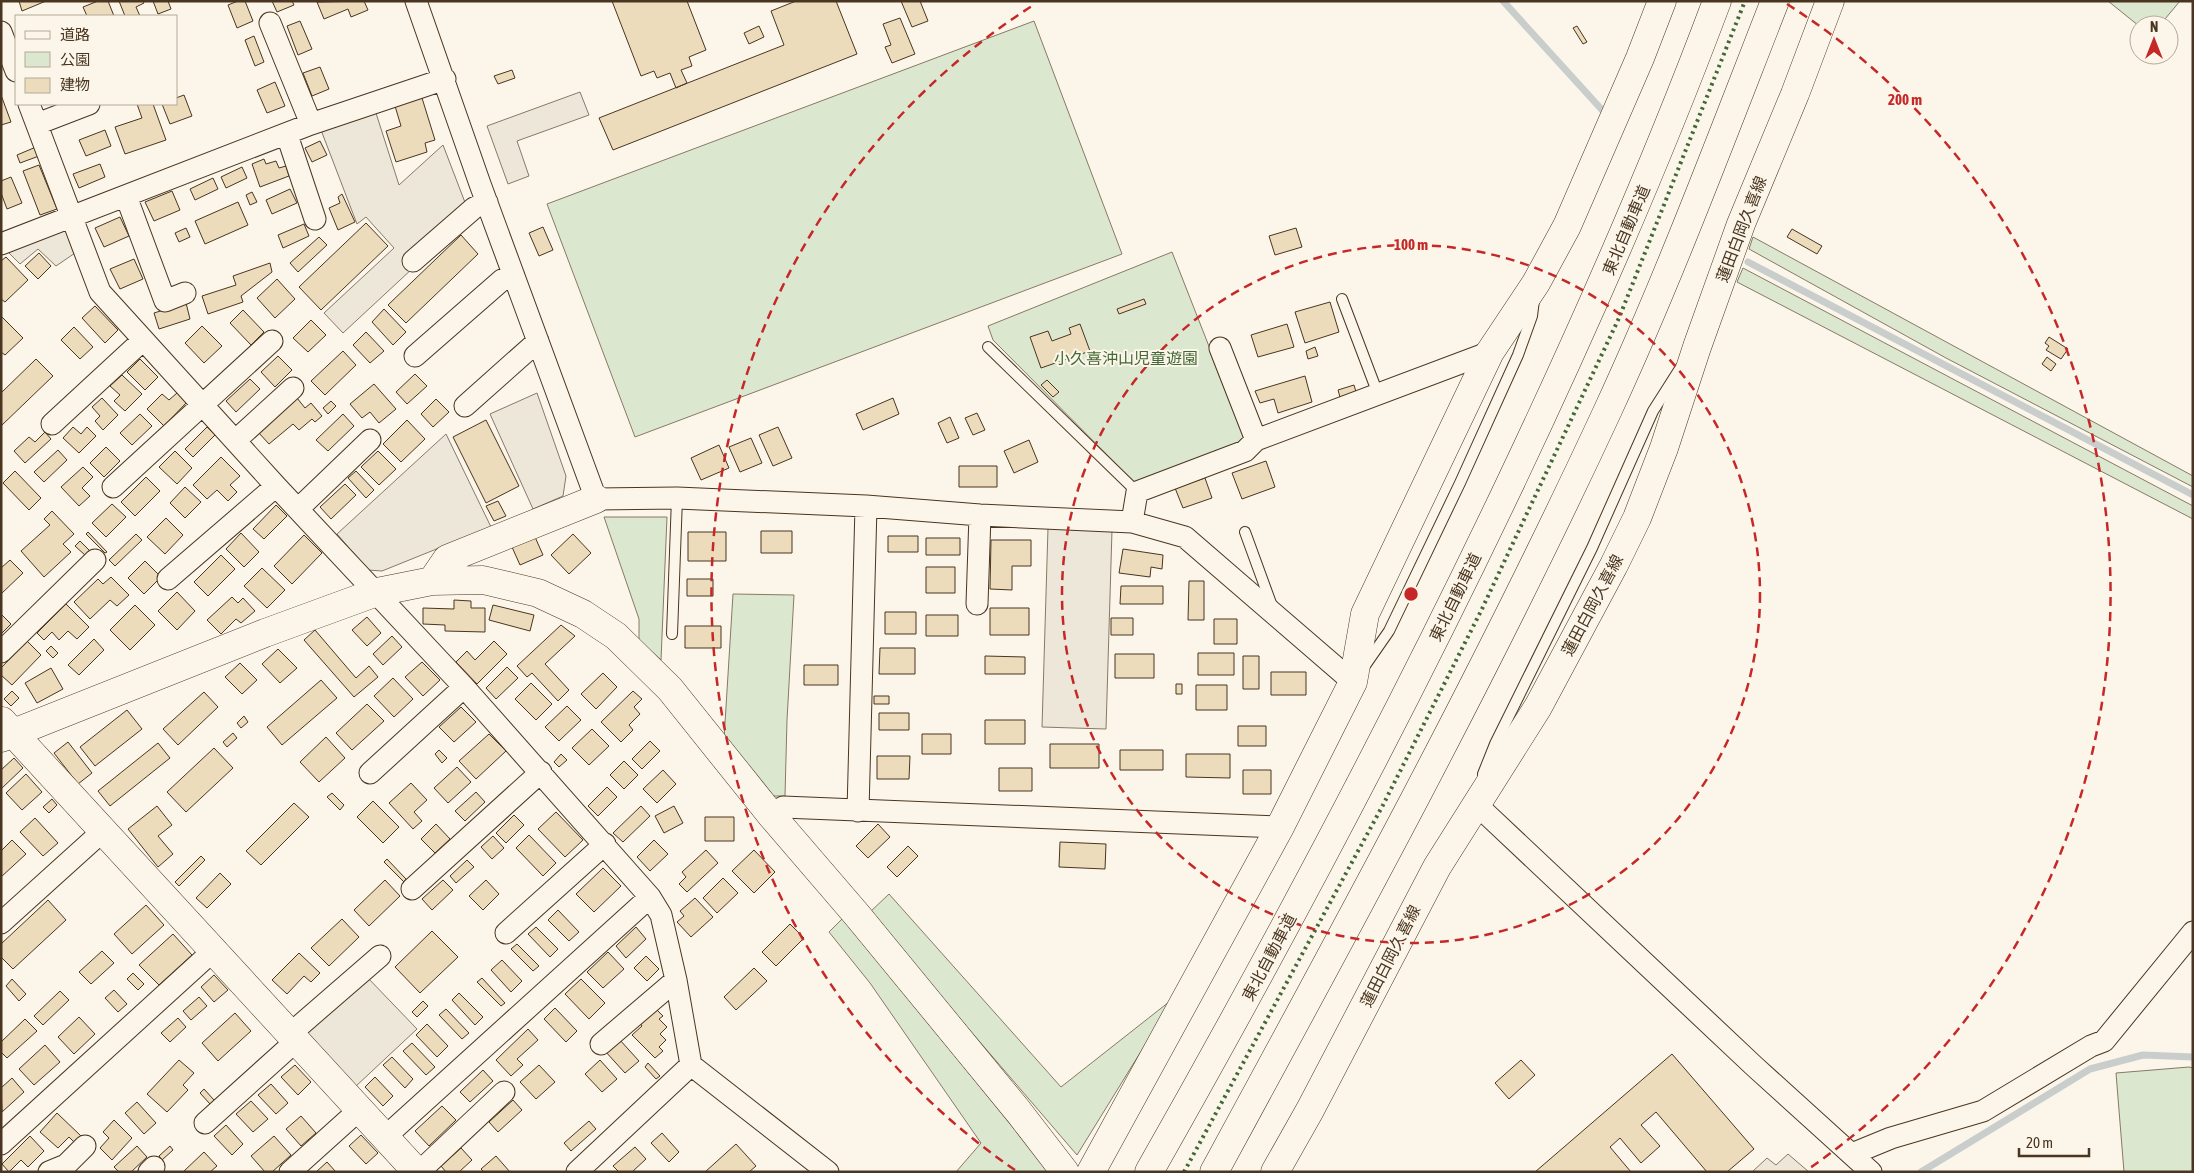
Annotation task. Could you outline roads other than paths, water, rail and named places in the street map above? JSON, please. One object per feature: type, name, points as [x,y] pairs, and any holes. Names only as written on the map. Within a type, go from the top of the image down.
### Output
[{"type":"main road","points":[[1091,1172],[1280,827],[1353,682],[1365,614],[1490,352],[1536,283],[1567,226],[1640,58],[1662,1]]},
{"type":"main road","name":"東北自動車道","points":[[1149,1172],[1224,1040],[1326,851],[1425,661],[1555,389],[1629,225],[1717,1]]},
{"type":"main road","points":[[1214,1172],[1406,812],[1544,542],[1608,410],[1678,246],[1775,1]]},
{"type":"main road","name":"蓮田白岡久喜線","points":[[1275,1172],[1310,1110],[1437,866],[1538,707],[1637,518],[1664,448],[1697,347],[1742,224],[1795,94],[1830,1]]},
{"type":"main road","points":[[432,581],[447,559],[596,499]]},
{"type":"main road","points":[[418,1172],[384,1138],[104,830],[5,730],[377,592],[432,581],[483,580],[538,593],[583,614],[616,636],[670,689],[771,815],[857,915],[1018,1111],[1065,1172]]},
{"type":"street","points":[[416,1],[445,79],[486,202],[596,499],[677,498],[866,506],[980,515],[1132,522],[1185,537],[1353,682]]},
{"type":"street","points":[[270,23],[311,124]]},
{"type":"street","points":[[1,32],[15,67]]},
{"type":"street","points":[[1,244],[287,135],[311,124],[445,79]]},
{"type":"street","points":[[29,105],[73,215],[100,292],[276,486],[464,687],[650,897],[661,915],[676,980],[691,1065],[828,1172]]},
{"type":"street","points":[[37,124],[87,105]]},
{"type":"street","points":[[287,135],[314,220]]},
{"type":"street","points":[[126,196],[165,301],[185,293]]},
{"type":"street","points":[[414,261],[474,208],[486,202]]},
{"type":"street","points":[[415,356],[502,280],[514,276]]},
{"type":"street","points":[[52,424],[143,340]]},
{"type":"street","points":[[113,487],[204,406],[272,341]]},
{"type":"street","points":[[465,406],[538,341]]},
{"type":"street","points":[[1220,348],[1256,440]]},
{"type":"street","points":[[1132,522],[1137,492],[1245,451],[1256,440],[1490,352]]},
{"type":"street","points":[[236,440],[293,388]]},
{"type":"street","points":[[298,509],[370,440]]},
{"type":"street","points":[[168,579],[276,486]]},
{"type":"street","points":[[858,811],[866,506]]},
{"type":"street","points":[[977,604],[980,515]]},
{"type":"street","points":[[1,652],[95,560]]},
{"type":"street","points":[[370,773],[464,687]]},
{"type":"street","points":[[412,889],[541,772]]},
{"type":"street","points":[[1477,805],[1747,1059],[1871,1172]]},
{"type":"street","points":[[771,815],[783,807],[1280,827]]},
{"type":"street","points":[[1,923],[104,830]]},
{"type":"street","points":[[506,933],[605,844]]},
{"type":"street","points":[[384,1138],[650,897]]},
{"type":"street","points":[[1852,1154],[1891,1138],[1983,1111],[2091,1046],[2104,1041],[2193,932]]},
{"type":"street","points":[[1,1144],[213,951]]},
{"type":"street","points":[[205,1123],[380,956]]},
{"type":"street","points":[[601,1044],[676,980]]},
{"type":"street","points":[[577,1172],[691,1065]]},
{"type":"street","points":[[418,1172],[504,1092]]},
{"type":"street","points":[[290,1172],[359,1110]]},
{"type":"street","points":[[49,1172],[66,1165],[85,1146]]},
{"type":"lane","points":[[1353,682],[1389,631],[1460,483],[1518,355],[1532,316],[1536,283]]},
{"type":"lane","points":[[1342,299],[1378,394]]},
{"type":"lane","points":[[988,347],[1137,492]]},
{"type":"lane","points":[[672,634],[677,498]]},
{"type":"lane","points":[[1245,532],[1274,614]]},
{"type":"waterway","points":[[1503,1],[1603,111]]},
{"type":"waterway","points":[[1748,262],[2193,495]]},
{"type":"waterway","points":[[1921,1172],[2090,1069],[2143,1055],[2193,1057]]},
{"type":"park label","name":"小久喜沖山児童遊園","points":[[1126,358]]}]
